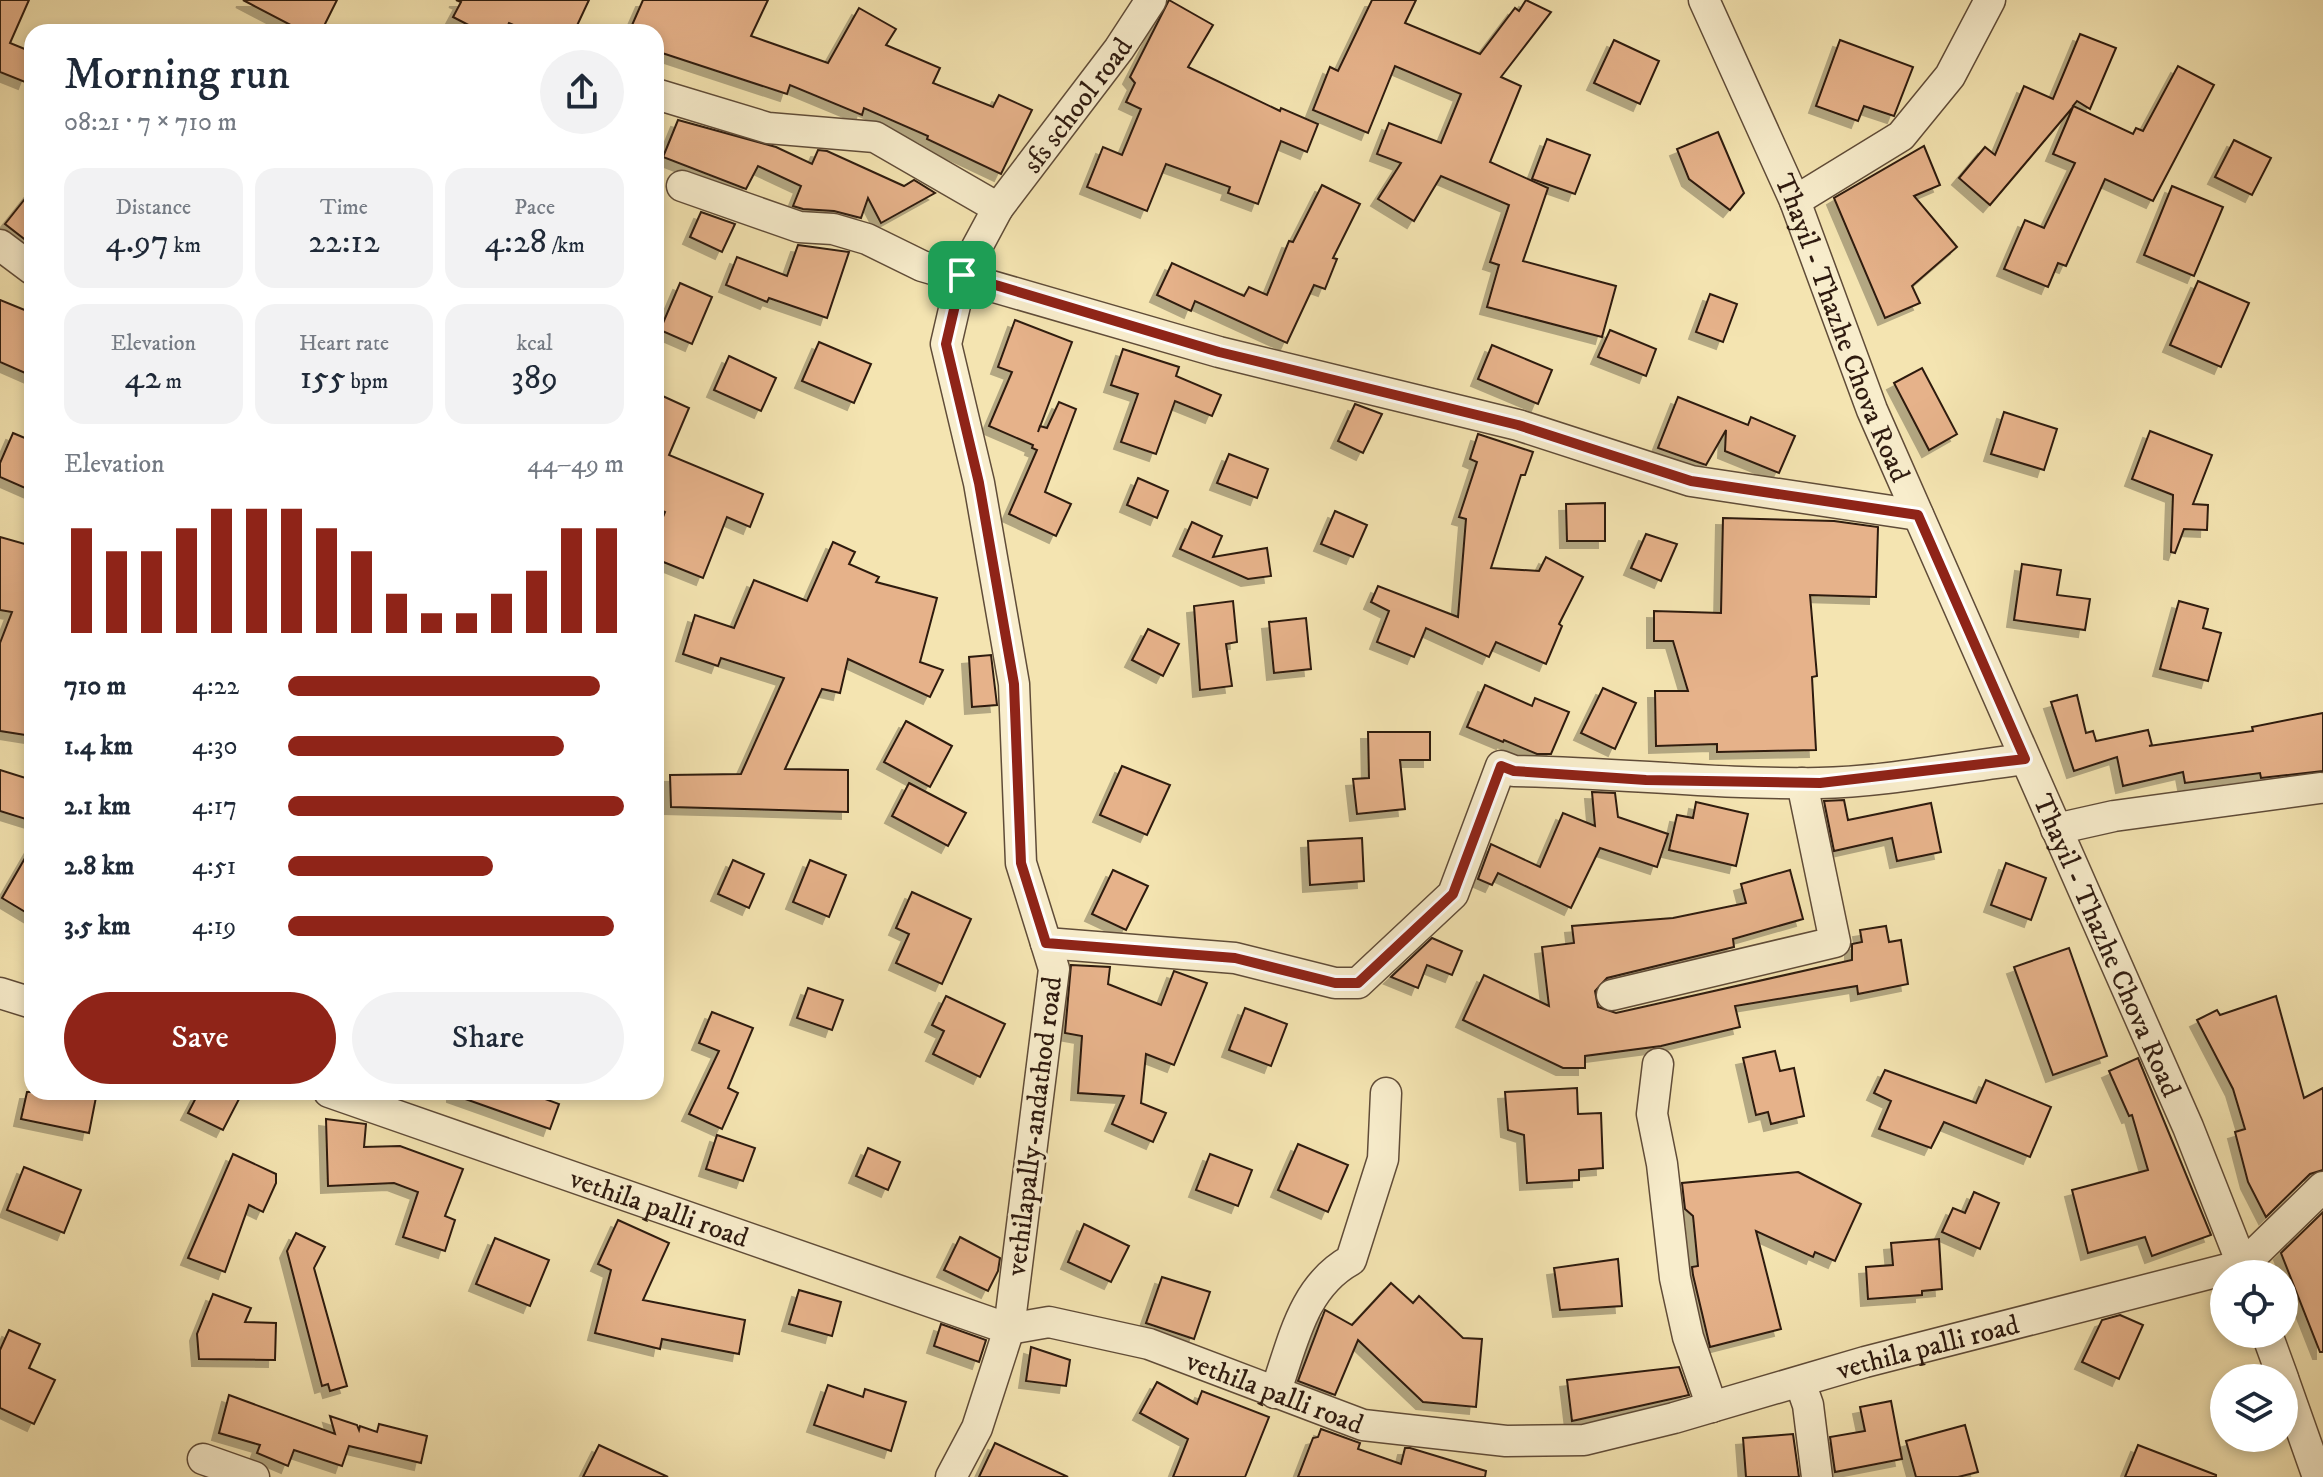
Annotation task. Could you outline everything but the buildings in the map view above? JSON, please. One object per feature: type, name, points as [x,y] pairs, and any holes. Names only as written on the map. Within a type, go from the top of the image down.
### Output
[{"type":"street","name":"sfs school road","points":[[998,208],[1119,49],[1151,0]]},
{"type":"street","name":"Thayil - Thazhe Chova Road","points":[[1704,0],[1795,201],[1872,410],[2188,1127],[2241,1260]]},
{"type":"street","points":[[1795,201],[1901,136],[1950,76],[1990,0]]},
{"type":"street","points":[[664,96],[768,128],[875,137],[998,208]]},
{"type":"street","points":[[682,186],[799,227],[833,229],[867,239],[922,266],[962,275],[1219,352],[1518,425],[1691,481],[1918,515]]},
{"type":"street","name":"vethilapally-andathod road","points":[[951,1477],[977,1428],[1009,1329],[1054,969],[1021,863],[1014,684],[979,483],[946,344],[962,275],[998,208]]},
{"type":"street","points":[[0,245],[24,263]]},
{"type":"street","points":[[1046,943],[1235,958],[1335,983],[1358,983],[1453,894],[1501,766],[1514,771],[1646,780],[1820,783],[2025,759]]},
{"type":"street","points":[[1612,995],[1835,942],[1802,783]]},
{"type":"street","points":[[2056,829],[2114,816],[2320,788]]},
{"type":"street","points":[[0,993],[24,1000]]},
{"type":"street","points":[[1658,1064],[1652,1114],[1662,1164],[1675,1278],[1688,1337],[1712,1407]]},
{"type":"street","points":[[1275,1393],[1311,1294],[1331,1271],[1351,1260],[1383,1159],[1386,1093]]},
{"type":"street","name":"vethila palli road","points":[[360,1100],[1009,1329],[1049,1322],[1149,1344],[1363,1425],[1506,1441],[1584,1440],[1712,1407],[1865,1362],[2210,1278]]},
{"type":"street","points":[[2254,1260],[2323,1187]]},
{"type":"street","points":[[1800,1382],[1808,1405],[1817,1477]]},
{"type":"street","points":[[2298,1419],[2318,1477]]},
{"type":"street","points":[[203,1459],[250,1476]]},
{"type":"route","points":[[962,275],[1219,352],[1518,425],[1691,481],[1918,515],[2025,759],[1820,783],[1700,778],[1646,780],[1554,771],[1514,771],[1501,766],[1453,894],[1358,983],[1335,983],[1235,958],[1046,943],[1021,863],[1014,684],[979,483],[946,344],[962,275]]}]
